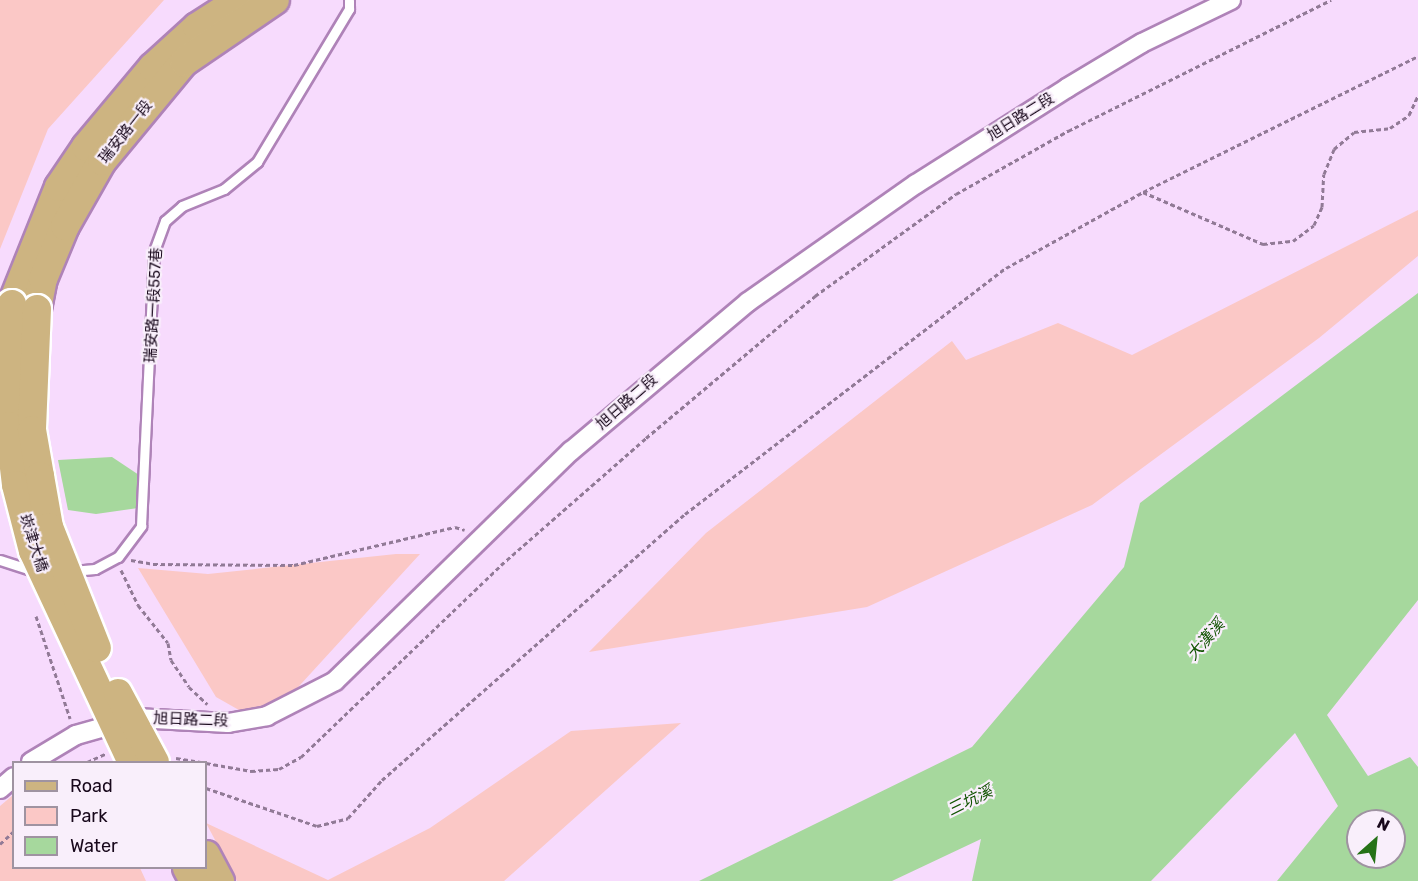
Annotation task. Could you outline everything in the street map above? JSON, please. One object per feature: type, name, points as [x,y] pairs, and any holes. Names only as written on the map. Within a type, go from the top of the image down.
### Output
[{"type":"main road","name":"瑞安路一段","points":[[25,307],[58,187],[86,147],[153,67],[197,27],[239,0]]},
{"type":"main road","name":"瑞安路一段","points":[[25,307],[43,279],[65,226],[102,161],[184,62],[275,0]]},
{"type":"main road","name":"崁津大橋","points":[[25,307],[9,426],[15,485],[33,551],[132,761]]},
{"type":"main road","name":"崁津大橋","points":[[25,307],[32,430],[49,527],[92,637],[154,761]]},
{"type":"main road","points":[[207,857],[220,881]]},
{"type":"street","name":"旭日路二段","points":[[34,761],[76,735],[136,718],[228,723],[267,716],[335,681],[483,535],[661,373],[822,248],[1076,82],[1142,42],[1231,0]]},
{"type":"street","points":[[0,789],[12,779]]},
{"type":"lane","name":"瑞安路一段557巷","points":[[0,560],[26,571],[54,573],[95,569],[118,557],[141,526],[144,512],[154,251],[159,236],[165,221],[182,206],[224,189],[257,162],[349,9],[349,0]]},
{"type":"path","points":[[207,763],[251,771],[279,769],[301,757],[501,565],[646,438],[815,296],[956,194],[1068,131],[1331,0]]},
{"type":"path","points":[[207,788],[317,826],[348,818],[382,780],[685,514],[1006,268],[1143,192],[1418,56]]},
{"type":"path","points":[[1143,192],[1263,244],[1293,241],[1314,225],[1322,207],[1324,174],[1334,149],[1354,132],[1390,128],[1409,114],[1418,96]]},
{"type":"path","points":[[118,557],[153,564],[294,565],[455,527],[483,535]]},
{"type":"path","points":[[118,557],[138,605],[168,643],[171,660],[183,678],[228,723]]},
{"type":"path","points":[[36,614],[76,735]]},
{"type":"path","points":[[0,844],[12,833]]},
{"type":"green space","points":[[0,0],[164,0],[48,129],[0,249]]},
{"type":"green space","points":[[1418,210],[1418,256],[1319,338],[1092,505],[867,607],[589,652],[706,533],[952,341],[966,360],[1058,323],[1132,355]]},
{"type":"green space","points":[[396,554],[420,554],[279,708],[246,714],[216,697],[138,568],[208,574]]},
{"type":"green space","points":[[681,723],[504,881],[237,881],[207,825],[328,880],[430,828],[571,731]]},
{"type":"green space","points":[[12,796],[12,869],[140,869],[146,881],[0,881],[0,806]]},
{"type":"water","points":[[1418,293],[1418,600],[1327,715],[1368,776],[1410,757],[1418,767],[1418,881],[1277,881],[1338,806],[1295,733],[1151,881],[972,881],[981,839],[892,881],[699,881],[972,747],[1124,567],[1140,503]]},
{"type":"water","points":[[112,457],[139,475],[138,508],[96,514],[68,510],[58,460]]},
{"type":"water label","name":"大漢溪","points":[[1206,640]]},
{"type":"water label","name":"三坑溪","points":[[970,801]]}]
